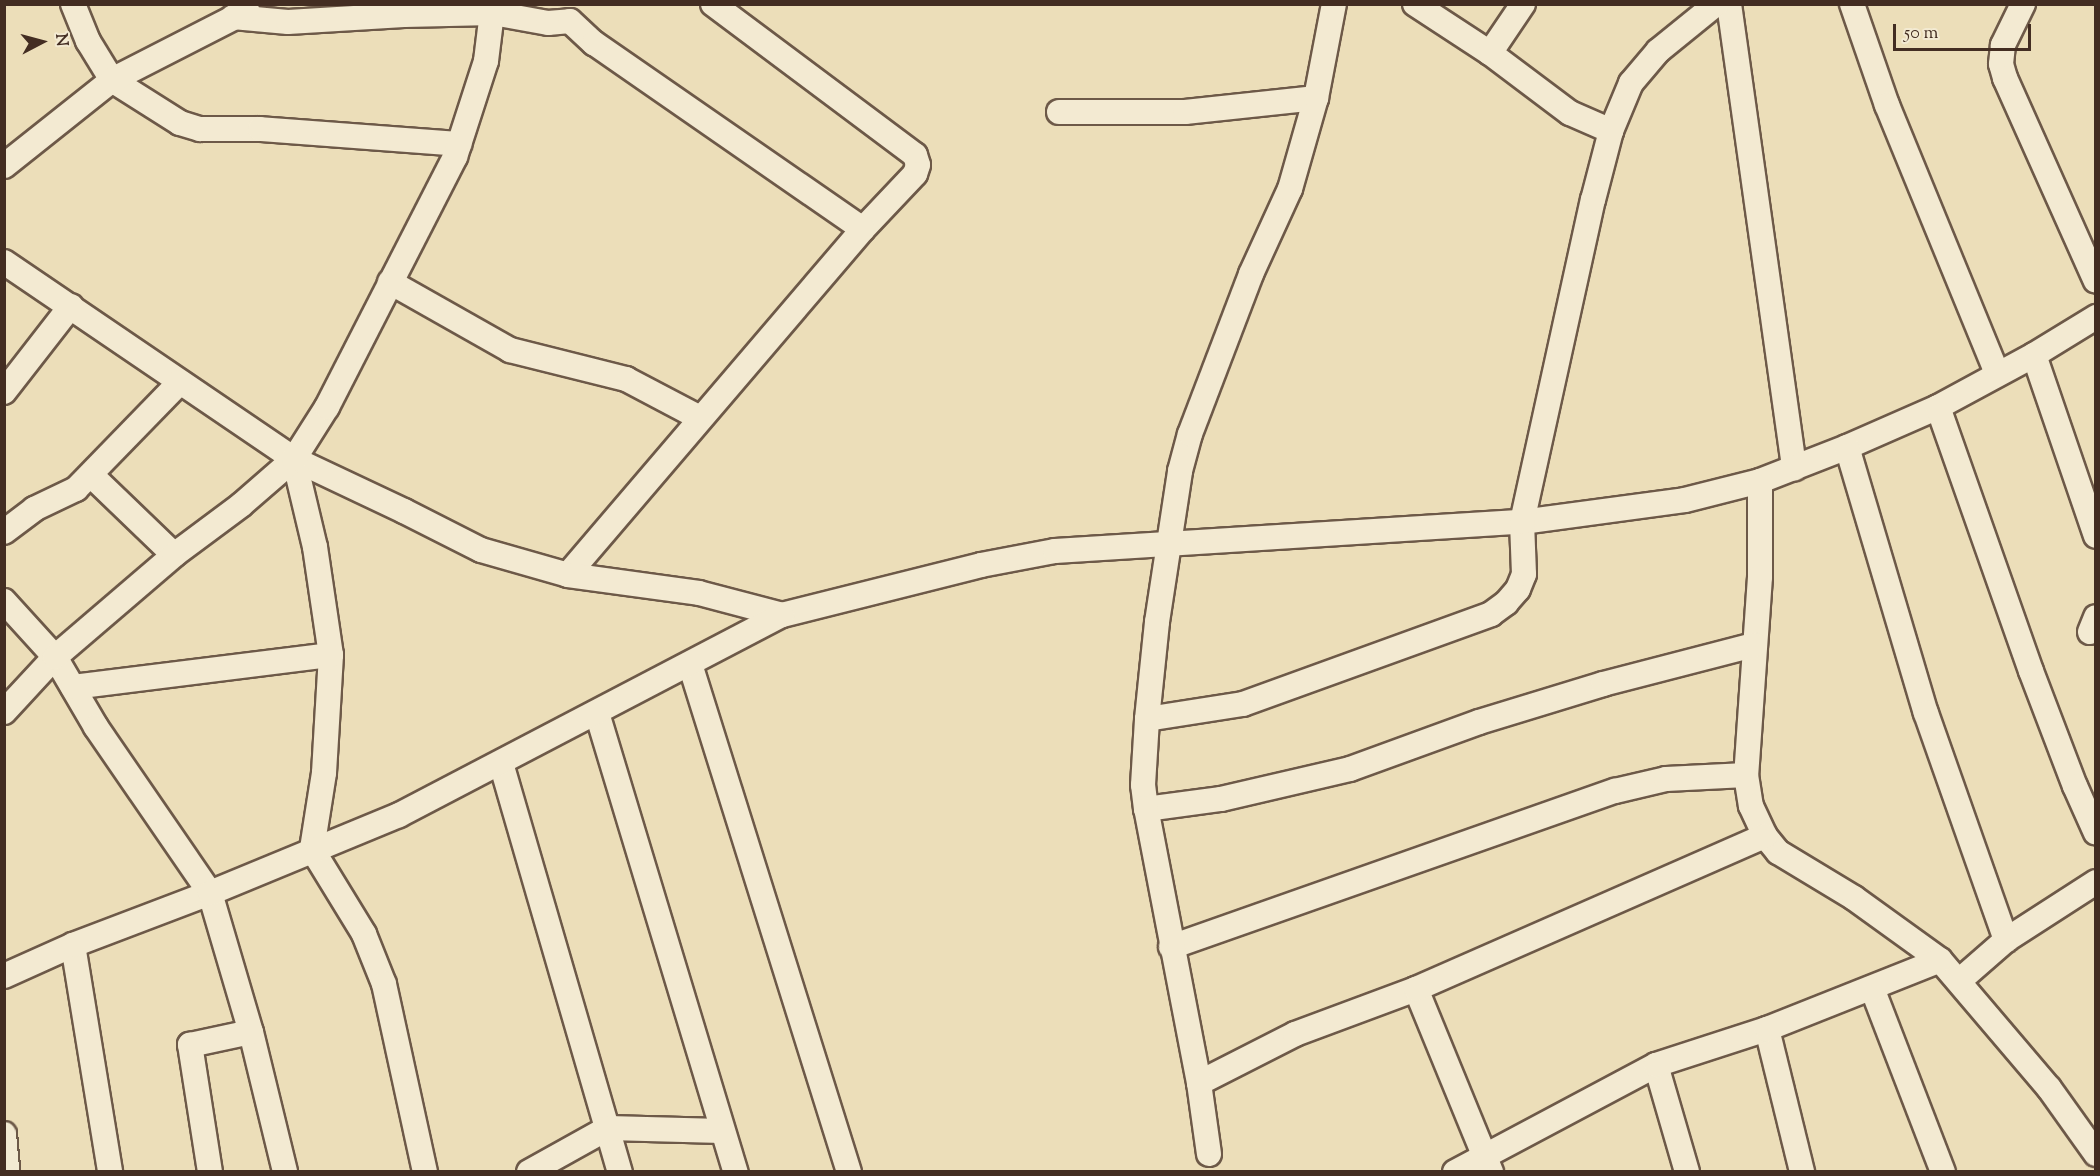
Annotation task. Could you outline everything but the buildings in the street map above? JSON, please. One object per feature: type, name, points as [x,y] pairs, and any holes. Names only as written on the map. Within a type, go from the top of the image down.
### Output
[{"type":"street","points":[[73,4],[88,41],[112,80],[157,111],[180,123],[200,129],[260,129],[459,144]]},
{"type":"street","points":[[568,575],[700,417],[863,229],[915,174],[918,165],[915,155],[713,4]]},
{"type":"street","points":[[1209,1154],[1199,1083],[1146,809],[1143,784],[1146,719],[1168,545],[1180,471],[1190,434],[1251,274],[1290,189],[1316,98],[1334,4]]},
{"type":"street","points":[[1415,4],[1490,53],[1570,113],[1611,131]]},
{"type":"street","points":[[1490,53],[1523,4]]},
{"type":"street","points":[[1146,719],[1243,704],[1491,614],[1506,603],[1518,589],[1524,574],[1522,522],[1593,200],[1611,131],[1631,83],[1658,51],[1716,4]]},
{"type":"street","points":[[1729,4],[1794,468]]},
{"type":"street","points":[[1852,4],[1887,105],[1997,373]]},
{"type":"street","points":[[2023,4],[2003,45],[2001,64],[2005,78],[2096,281]]},
{"type":"street","points":[[4,166],[112,80],[248,9],[288,22],[493,9],[548,23],[577,13],[594,43],[863,229]]},
{"type":"street","points":[[4,712],[55,657],[174,555],[240,505],[294,459],[327,407],[459,144],[486,61],[493,9]]},
{"type":"street","points":[[1059,112],[1185,112],[1316,98]]},
{"type":"street","points":[[4,262],[72,306],[294,459],[404,510],[481,550],[568,575],[699,593],[782,615]]},
{"type":"street","points":[[390,282],[510,350],[626,379],[700,417]]},
{"type":"street","points":[[4,392],[72,306]]},
{"type":"street","points":[[4,976],[73,945],[210,893],[399,815],[501,764],[782,615],[981,565],[1055,551],[1522,522],[1684,500],[1760,481],[1847,447],[1938,406],[2034,355],[2096,317]]},
{"type":"street","points":[[2034,355],[2096,536]]},
{"type":"street","points":[[4,532],[34,509],[76,489],[180,382]]},
{"type":"street","points":[[1938,406],[2031,672],[2075,786],[2096,833]]},
{"type":"street","points":[[1847,447],[1926,713],[2006,940]]},
{"type":"street","points":[[294,459],[315,547],[331,655],[324,773],[312,849],[364,934],[384,984],[424,1172]]},
{"type":"street","points":[[91,475],[174,555]]},
{"type":"street","points":[[1760,481],[1760,577],[1746,775],[1752,806],[1765,836],[1778,852],[1854,898],[1940,960],[2049,1088],[2096,1154]]},
{"type":"street","points":[[4,601],[55,657],[96,727],[210,893],[251,1032],[285,1172]]},
{"type":"street","points":[[1146,809],[1221,799],[1350,769],[1479,722],[1603,684],[1754,645]]},
{"type":"street","points":[[73,687],[331,655]]},
{"type":"street","points":[[690,664],[849,1172]]},
{"type":"street","points":[[597,713],[736,1172]]},
{"type":"street","points":[[501,764],[620,1172]]},
{"type":"street","points":[[1171,947],[1615,791],[1666,779],[1746,775]]},
{"type":"street","points":[[1199,1083],[1295,1034],[1416,989],[1765,836]]},
{"type":"street","points":[[1959,981],[2006,940],[2096,882]]},
{"type":"street","points":[[73,945],[110,1172]]},
{"type":"street","points":[[1455,1172],[1487,1163],[1656,1065],[1767,1029],[1940,960]]},
{"type":"street","points":[[1872,988],[1943,1172]]},
{"type":"street","points":[[1416,989],[1487,1163]]},
{"type":"street","points":[[1767,1029],[1802,1172]]},
{"type":"street","points":[[210,1172],[190,1045],[251,1032]]},
{"type":"street","points":[[1656,1065],[1687,1172]]},
{"type":"street","points":[[529,1172],[608,1128],[722,1131]]},
{"type":"street","points":[[4,1134],[8,1172]]}]
